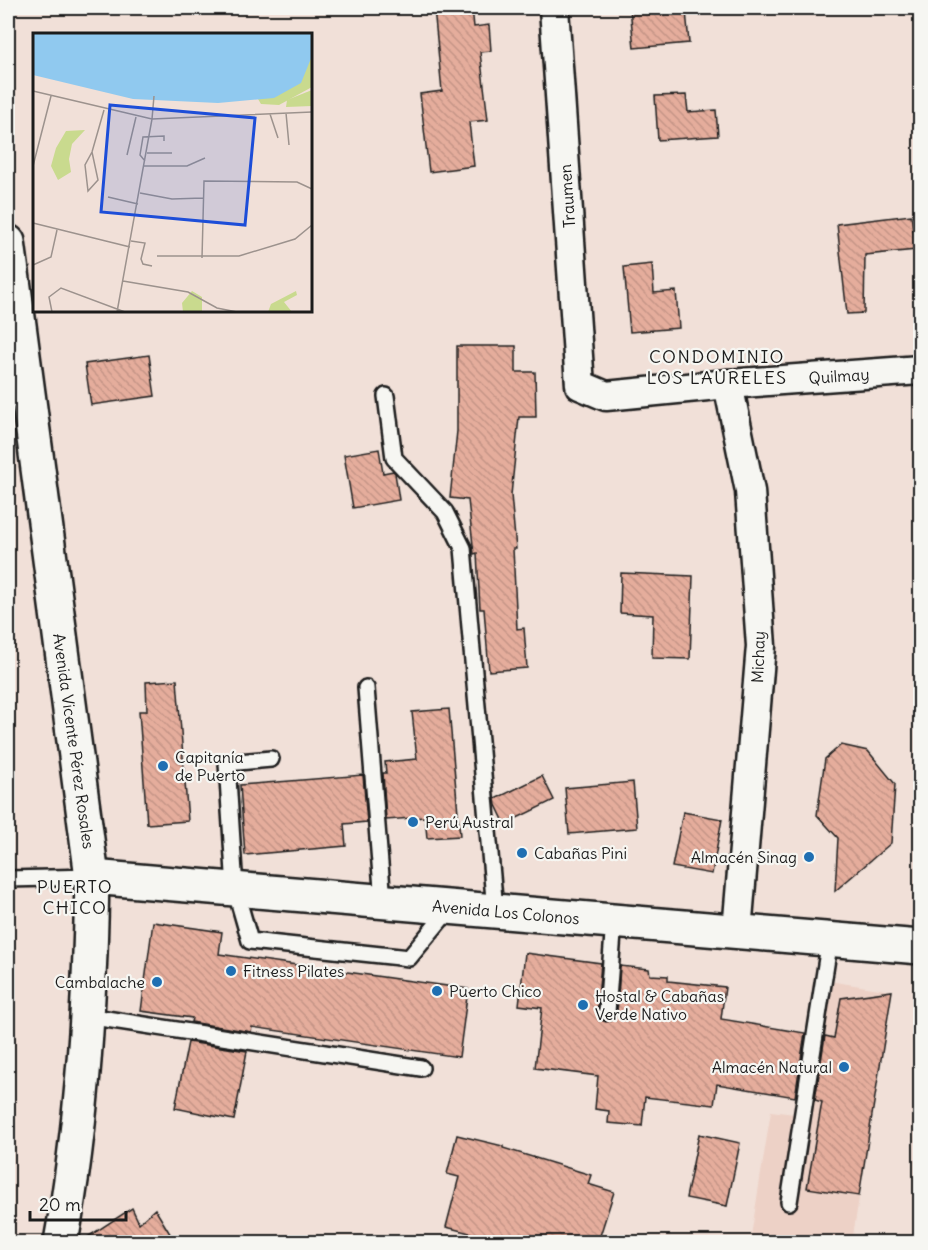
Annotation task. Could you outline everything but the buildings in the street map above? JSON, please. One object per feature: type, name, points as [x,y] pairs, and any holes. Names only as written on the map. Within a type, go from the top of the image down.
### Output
[{"type":"main road","name":"Avenida Vicente Pérez Rosales","points":[[8,242],[92,877],[91,969],[76,1141],[62,1242]]},
{"type":"main road","name":"Avenida Los Colonos","points":[[92,877],[921,947]]},
{"type":"street","name":"Traumen","points":[[554,8],[580,385]]},
{"type":"street","name":"Quilmay","points":[[580,385],[606,396],[728,384],[921,370]]},
{"type":"street","name":"Michay","points":[[728,384],[750,491],[761,646],[737,931]]},
{"type":"lane","points":[[386,396],[394,458],[445,512],[463,548],[495,910]]},
{"type":"lane","points":[[366,688],[383,901]]},
{"type":"lane","points":[[271,759],[227,763],[236,889],[250,941],[409,958],[451,907]]},
{"type":"lane","points":[[8,879],[92,877]]},
{"type":"lane","points":[[608,1012],[614,921]]},
{"type":"lane","points":[[789,1202],[831,939]]},
{"type":"lane","points":[[87,1016],[421,1068]]},
{"type":"shaded area","points":[[816,979],[892,991],[852,1242],[750,1242],[771,1111],[794,1114]]},
{"type":"place","name":"Capitanía de Puerto","points":[[163,766]]},
{"type":"place","name":"Perú Austral","points":[[413,822]]},
{"type":"place","name":"Cabañas Pini","points":[[522,853]]},
{"type":"place","name":"Almacén Sinag","points":[[809,857]]},
{"type":"place","name":"Fitness Pilates","points":[[231,971]]},
{"type":"place","name":"Cambalache","points":[[157,982]]},
{"type":"place","name":"Puerto Chico","points":[[437,991]]},
{"type":"place","name":"Hostal & Cabañas Verde Nativo","points":[[583,1005]]},
{"type":"place","name":"Almacén Natural","points":[[844,1067]]},
{"type":"district","name":"CONDOMINIO LOS LAURELES","points":[[717,366]]},
{"type":"district","name":"PUERTO CHICO","points":[[75,896]]}]
